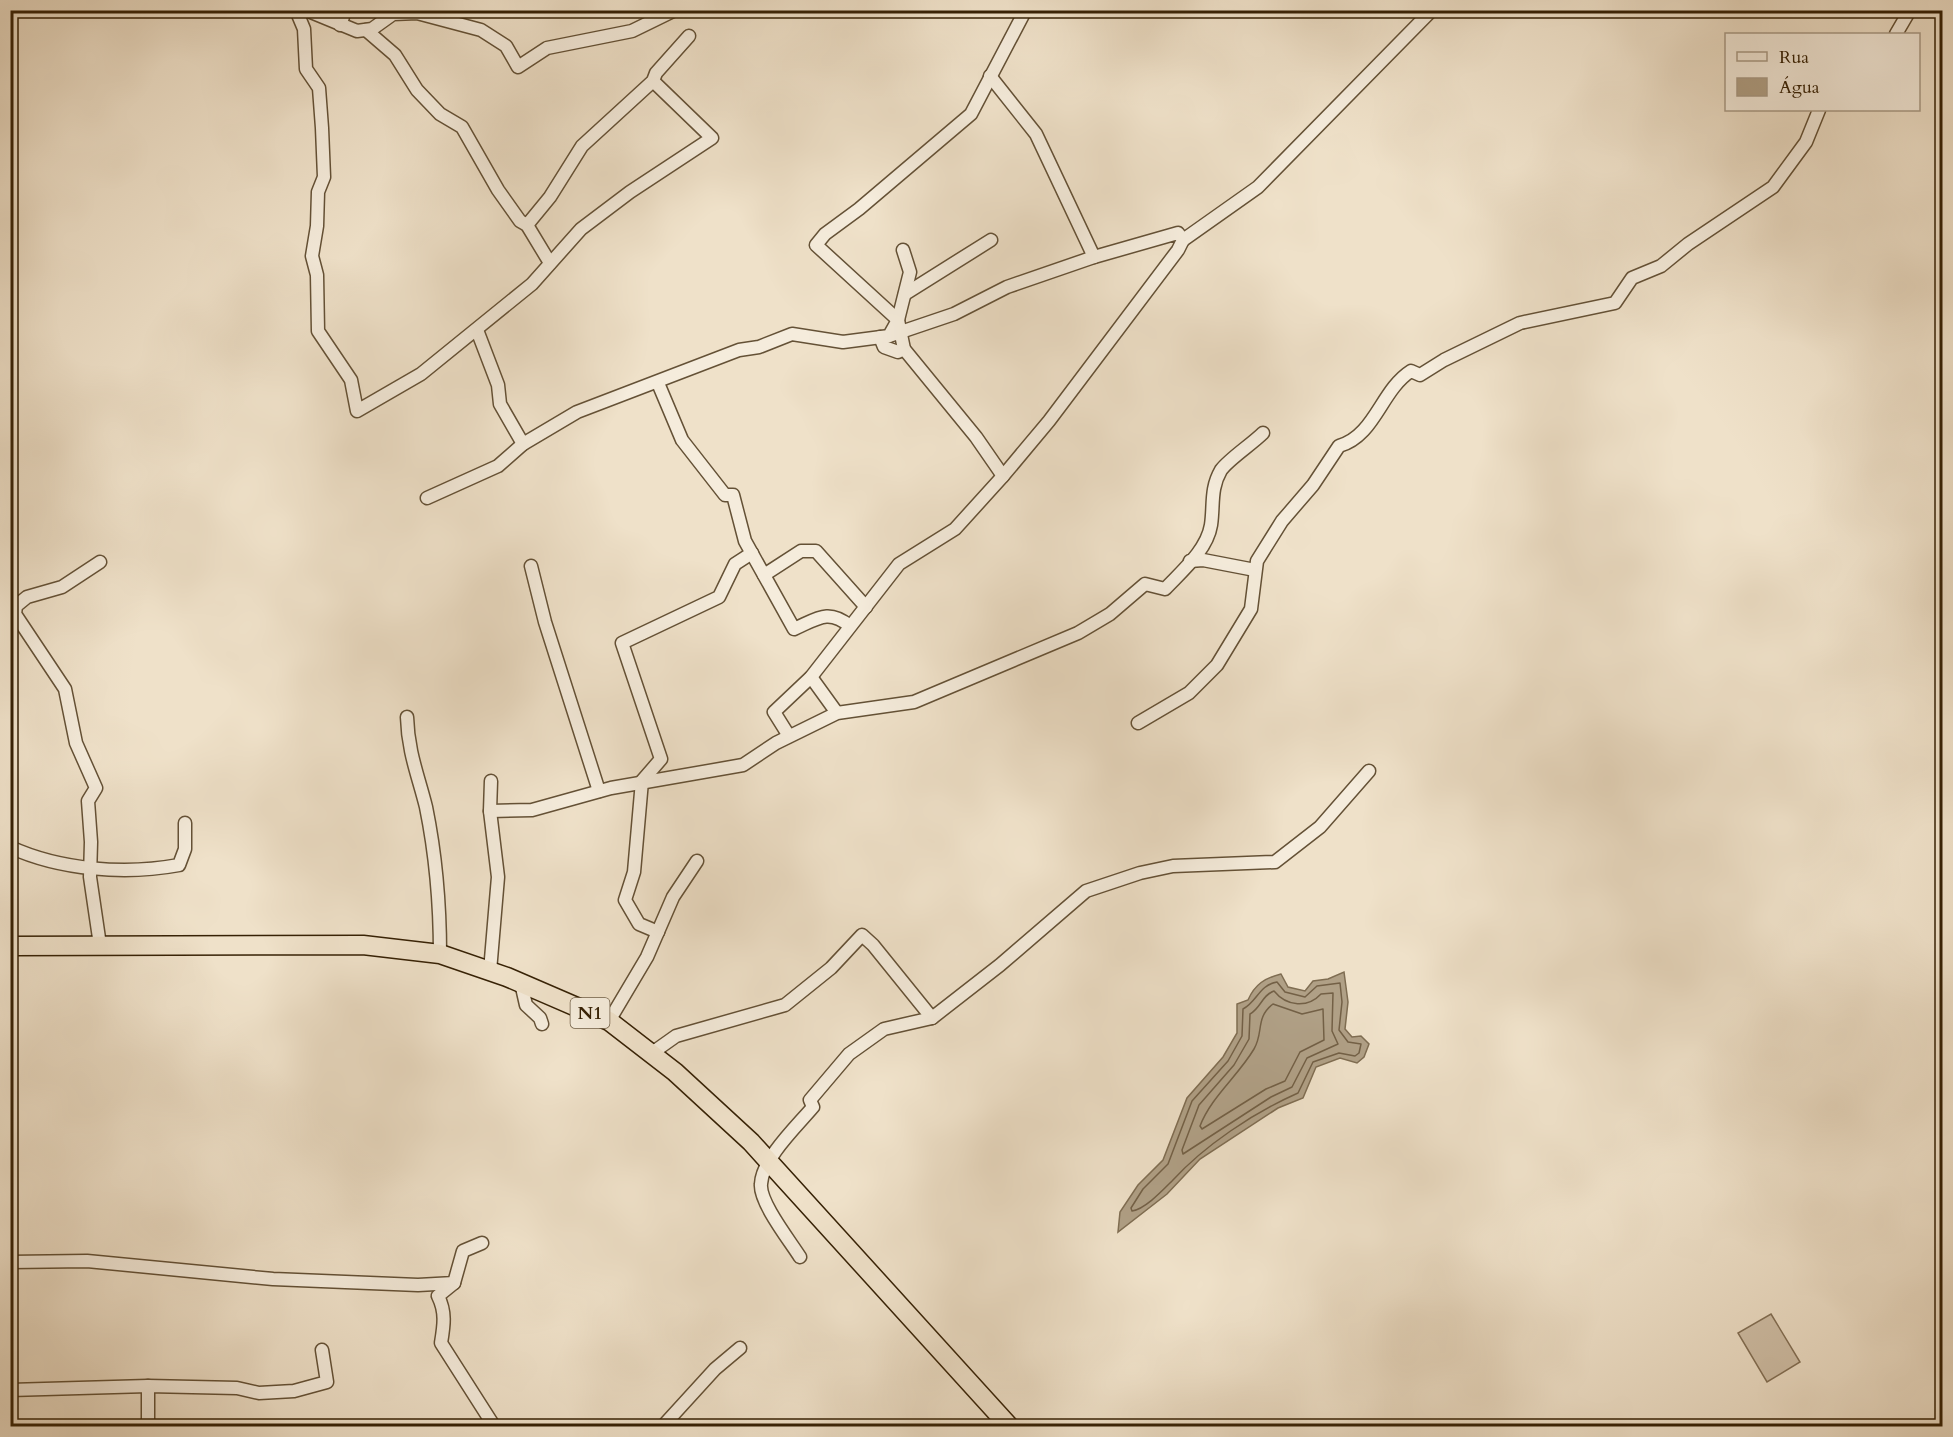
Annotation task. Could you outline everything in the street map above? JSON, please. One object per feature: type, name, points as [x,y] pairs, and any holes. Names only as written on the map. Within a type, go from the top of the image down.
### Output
[{"type":"highway","name":"N1","points":[[10,946],[363,945],[440,954],[521,983],[609,1021],[675,1072],[769,1161],[1009,1426]]},
{"type":"street","points":[[296,10],[304,29],[306,69],[319,88],[324,177],[318,192],[317,226],[312,256],[317,275],[318,332],[351,380],[357,411],[421,374],[532,284],[581,229],[630,192],[712,138],[653,81]]},
{"type":"street","points":[[306,10],[357,31],[366,30],[393,14],[417,13],[481,30],[506,46],[518,66],[547,48],[632,31],[675,10]]},
{"type":"street","points":[[340,25],[343,17],[341,10]]},
{"type":"street","points":[[789,736],[774,712],[811,677],[899,564],[955,529],[1003,476],[1049,421],[1183,240],[1258,187],[1432,10]]},
{"type":"street","points":[[1897,33],[1910,10]]},
{"type":"street","points":[[1003,476],[954,409],[891,331],[816,245],[825,234],[859,209],[971,114],[1024,13]]},
{"type":"street","points":[[366,30],[394,55],[417,90],[440,114],[462,128],[498,190],[520,221],[527,225],[550,263]]},
{"type":"street","points":[[527,225],[550,197],[582,146],[653,81],[656,73],[689,36]]},
{"type":"street","points":[[990,76],[1036,134],[1094,257]]},
{"type":"street","points":[[1138,723],[1189,693],[1217,664],[1251,609],[1257,561],[1282,521],[1313,485],[1338,446],[1350,443],[1366,429],[1401,378],[1411,371],[1420,375],[1444,360],[1520,323],[1615,303],[1632,279],[1661,266],[1688,244],[1773,187],[1806,142],[1819,111]]},
{"type":"street","points":[[426,498],[498,466],[523,444],[577,412],[658,383],[739,350],[759,347],[792,334],[843,342],[891,331],[954,314],[1007,287],[1094,257],[1178,233],[1183,240]]},
{"type":"street","points":[[905,294],[991,240]]},
{"type":"street","points":[[903,250],[910,272],[905,294],[884,347],[897,352],[904,349]]},
{"type":"street","points":[[477,330],[498,385],[500,404],[523,444]]},
{"type":"street","points":[[658,383],[682,440],[725,495],[733,495],[745,541],[794,629],[825,615],[838,616],[850,626]]},
{"type":"street","points":[[490,811],[532,810],[642,781],[716,772],[743,765],[789,736],[837,713],[914,702],[1068,638],[1110,614],[1145,584],[1165,589],[1200,550],[1211,526],[1211,502],[1216,481],[1223,468],[1263,433]]},
{"type":"street","points":[[764,575],[801,551],[816,551],[866,607]]},
{"type":"street","points":[[658,932],[639,924],[625,900],[634,872],[642,781],[661,759],[622,643],[719,597],[735,564],[752,553]]},
{"type":"street","points":[[1190,561],[1203,560],[1255,570]]},
{"type":"street","points":[[100,562],[62,587],[27,597],[16,606],[15,614],[64,689],[76,742],[96,788],[88,801],[90,868],[100,945]]},
{"type":"street","points":[[531,566],[552,645],[599,791]]},
{"type":"street","points":[[811,677],[837,713]]},
{"type":"street","points":[[407,717],[408,746],[426,807],[440,898],[440,954]]},
{"type":"street","points":[[800,1257],[769,1208],[760,1185],[769,1161],[813,1107],[810,1100],[849,1054],[884,1029],[932,1018],[1000,965],[1086,891],[1140,873],[1173,866],[1275,862],[1320,827],[1369,771]]},
{"type":"street","points":[[490,971],[498,877],[490,811],[491,781]]},
{"type":"street","points":[[10,847],[33,857],[90,868],[133,869],[179,865],[185,849],[185,823]]},
{"type":"street","points":[[609,1021],[658,932],[674,897],[697,861]]},
{"type":"street","points":[[652,1053],[676,1036],[785,1005],[831,968],[862,935],[873,945],[932,1018]]},
{"type":"street","points":[[521,983],[526,1005],[540,1018],[542,1024]]},
{"type":"street","points":[[482,1243],[463,1251],[454,1282],[438,1296],[444,1307],[445,1323],[441,1342],[494,1426]]},
{"type":"street","points":[[10,1262],[87,1261],[212,1275],[285,1280],[418,1285],[454,1282]]},
{"type":"street","points":[[663,1426],[714,1369],[740,1348]]},
{"type":"street","points":[[10,1390],[148,1386],[237,1388],[259,1393],[294,1391],[327,1382],[322,1350]]},
{"type":"street","points":[[148,1386],[148,1426]]},
{"type":"shaded area","points":[[1771,1314],[1800,1362],[1767,1382],[1738,1333]]},
{"type":"water","points":[[1344,972],[1348,1002],[1345,1029],[1352,1037],[1361,1036],[1369,1044],[1364,1057],[1357,1063],[1340,1058],[1316,1067],[1303,1098],[1278,1108],[1200,1159],[1167,1194],[1118,1232],[1120,1212],[1138,1185],[1163,1160],[1187,1098],[1223,1057],[1237,1033],[1237,1004],[1248,1000],[1257,986],[1265,980],[1281,974],[1288,987],[1305,991],[1313,981],[1328,979]]}]
